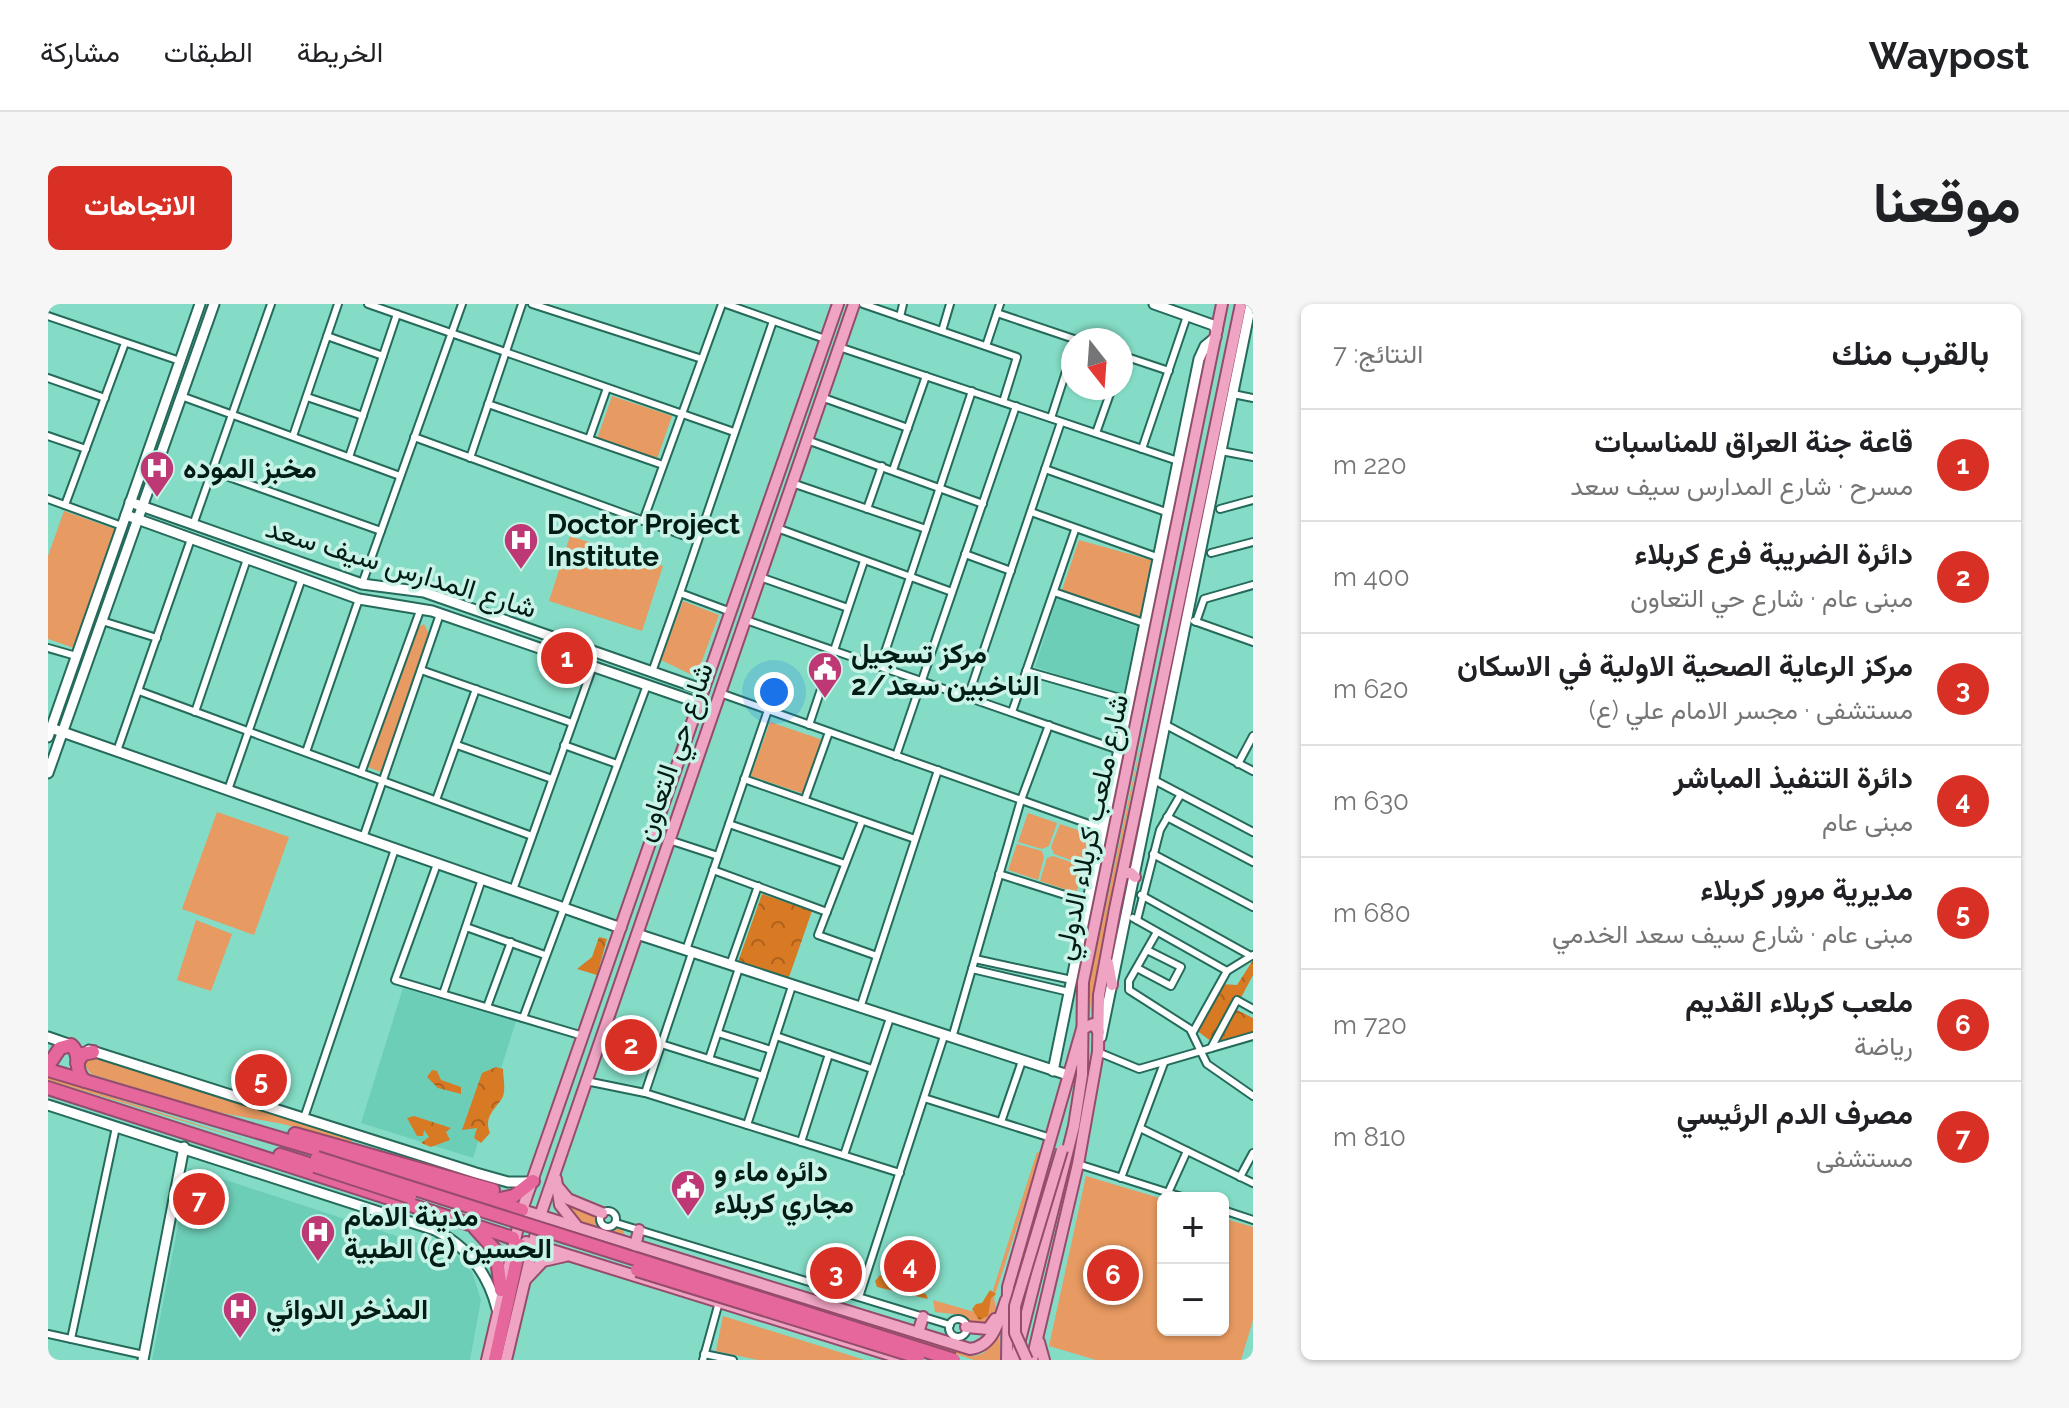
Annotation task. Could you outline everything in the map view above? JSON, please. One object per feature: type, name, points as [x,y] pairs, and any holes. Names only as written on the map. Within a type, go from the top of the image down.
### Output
[{"type":"highway","points":[[48,1038],[55,1044],[57,1054]]},
{"type":"highway","points":[[88,1082],[79,1074],[78,1053],[71,1045],[62,1046],[48,1068],[88,1082],[207,1118],[456,1190],[514,1196],[533,1181]]},
{"type":"highway","points":[[77,1063],[83,1054],[93,1052]]},
{"type":"highway","points":[[48,1088],[522,1242],[495,1360]]},
{"type":"highway","points":[[207,1118],[316,1162],[927,1360]]},
{"type":"highway","points":[[248,1129],[280,1131],[323,1141],[488,1194],[522,1210]]},
{"type":"highway","points":[[203,1136],[316,1162],[954,1360]]},
{"type":"highway","points":[[449,1218],[456,1190]]},
{"type":"highway","points":[[465,1223],[483,1234],[496,1251],[501,1290]]},
{"type":"main road","points":[[48,773],[214,304]]},
{"type":"main road","name":"شارع حي التعاون","points":[[522,1242],[522,1210],[838,304]]},
{"type":"main road","name":"شارع حي التعاون","points":[[522,1242],[540,1216],[854,304]]},
{"type":"main road","points":[[1053,1071],[1087,902],[1103,861],[1103,829],[1127,700],[1199,356],[1217,334],[1213,325],[1154,304]]},
{"type":"main road","name":"شارع ملعب كربلاء الدولي","points":[[1015,1360],[1066,1165],[1081,1082],[1082,1006],[1103,861],[1143,700],[1222,304]]},
{"type":"main road","name":"شارع ملعب كربلاء الدولي","points":[[1029,1360],[1078,1164],[1098,1052],[1099,1013],[1107,954],[1217,407],[1242,324],[1241,304]]},
{"type":"main road","points":[[1098,1052],[1154,780],[1191,620],[1206,525],[1233,394],[1242,324],[1251,304]]},
{"type":"main road","points":[[197,305],[50,732],[63,732],[621,928]]},
{"type":"main road","points":[[1204,402],[1209,408],[1217,407]]},
{"type":"main road","points":[[1199,423],[1206,419],[1214,423]]},
{"type":"main road","name":"شارع المدارس سيف سعد","points":[[130,502],[362,584],[424,592],[704,690]]},
{"type":"main road","name":"شارع المدارس سيف سعد","points":[[124,520],[138,520],[359,599],[421,608],[440,614],[699,703]]},
{"type":"main road","points":[[1194,523],[1206,525]]},
{"type":"main road","points":[[204,543],[211,537],[211,531]]},
{"type":"main road","points":[[218,548],[219,539],[224,535]]},
{"type":"main road","points":[[551,652],[556,648],[556,639]]},
{"type":"main road","points":[[720,643],[727,649],[735,648]]},
{"type":"main road","points":[[566,657],[567,648],[572,644]]},
{"type":"main road","points":[[714,660],[723,660],[729,667]]},
{"type":"main road","points":[[1143,700],[1149,704],[1157,703]]},
{"type":"main road","points":[[1139,718],[1147,715],[1154,719]]},
{"type":"main road","points":[[1124,868],[1137,862]]},
{"type":"main road","points":[[1124,868],[1135,877]]},
{"type":"main road","points":[[637,934],[1068,1075]]},
{"type":"main road","points":[[1107,954],[1112,985]]},
{"type":"main road","points":[[598,994],[605,1000],[615,999]]},
{"type":"main road","points":[[1082,1006],[1089,1015],[1099,1013]]},
{"type":"main road","points":[[591,1015],[600,1014],[607,1021]]},
{"type":"main road","points":[[1007,1360],[1008,1287],[1082,1029],[1090,1024],[1099,1032]]},
{"type":"main road","points":[[48,1038],[508,1182],[533,1181]]},
{"type":"main road","points":[[1029,1360],[1015,1333],[1015,1306],[1081,1082]]},
{"type":"main road","points":[[49,1105],[442,1234],[478,1265],[497,1309]]},
{"type":"main road","points":[[144,1357],[184,1147]]},
{"type":"main road","points":[[558,1164],[556,1181],[563,1211],[584,1230]]},
{"type":"main road","points":[[556,1181],[565,1198],[602,1213]]},
{"type":"main road","points":[[522,1210],[966,1349],[979,1348],[994,1333],[1006,1300]]},
{"type":"main road","points":[[635,1246],[639,1230]]},
{"type":"main road","points":[[487,1360],[501,1290],[522,1242]]},
{"type":"main road","points":[[522,1242],[906,1360]]},
{"type":"main road","points":[[506,1360],[520,1292],[522,1242]]},
{"type":"main road","points":[[520,1292],[528,1274],[539,1264],[553,1257],[574,1257]]},
{"type":"main road","points":[[731,1306],[742,1292],[739,1279]]},
{"type":"main road","points":[[754,1313],[749,1304],[751,1294],[763,1286]]},
{"type":"main road","points":[[966,1327],[983,1331],[990,1327],[1008,1287]]},
{"type":"main road","points":[[918,1333],[923,1317]]},
{"type":"main road","points":[[1038,1332],[1044,1360]]},
{"type":"street","points":[[193,525],[271,304]]},
{"type":"street","points":[[293,436],[338,304]]},
{"type":"street","points":[[368,304],[734,432]]},
{"type":"street","points":[[362,584],[462,304]]},
{"type":"street","points":[[470,458],[522,304]]},
{"type":"street","points":[[532,304],[702,359]]},
{"type":"street","points":[[643,521],[724,304],[825,339]]},
{"type":"street","points":[[863,304],[1017,357],[1003,402]]},
{"type":"street","points":[[900,317],[903,304]]},
{"type":"street","points":[[942,331],[950,304]]},
{"type":"street","points":[[986,346],[1000,304]]},
{"type":"street","points":[[997,313],[1061,335]]},
{"type":"street","points":[[349,457],[397,314]]},
{"type":"street","points":[[48,316],[180,361]]},
{"type":"street","points":[[1142,449],[1188,316]]},
{"type":"street","points":[[652,672],[773,321]]},
{"type":"street","points":[[327,336],[383,356]]},
{"type":"street","points":[[65,505],[125,343]]},
{"type":"street","points":[[839,347],[1178,461]]},
{"type":"street","points":[[1133,360],[1169,371]]},
{"type":"street","points":[[893,470],[926,376]]},
{"type":"street","points":[[49,381],[105,398]]},
{"type":"street","points":[[1051,418],[1061,387]]},
{"type":"street","points":[[589,439],[607,388]]},
{"type":"street","points":[[880,667],[972,391]]},
{"type":"street","points":[[1233,394],[1253,398]]},
{"type":"street","points":[[181,396],[400,476]]},
{"type":"street","points":[[307,397],[363,416]]},
{"type":"street","points":[[821,397],[908,428]]},
{"type":"street","points":[[1096,433],[1108,400]]},
{"type":"street","points":[[488,404],[663,465]]},
{"type":"street","points":[[896,756],[1016,406]]},
{"type":"street","points":[[968,697],[1061,422]]},
{"type":"street","points":[[48,436],[86,449]]},
{"type":"street","points":[[414,437],[696,540]]},
{"type":"street","points":[[807,440],[983,504]]},
{"type":"street","points":[[1221,451],[1253,457]]},
{"type":"street","points":[[867,509],[882,466]]},
{"type":"street","points":[[1045,469],[1166,512]]},
{"type":"street","points":[[212,471],[381,531]]},
{"type":"street","points":[[792,483],[926,529]]},
{"type":"street","points":[[48,499],[124,520]]},
{"type":"street","points":[[1220,509],[1253,500]]},
{"type":"street","points":[[1031,512],[1157,557]]},
{"type":"street","points":[[777,528],[952,592]]},
{"type":"street","points":[[1012,712],[1075,530]]},
{"type":"street","points":[[117,751],[191,539]]},
{"type":"street","points":[[1211,553],[1253,542]]},
{"type":"street","points":[[965,554],[1011,571]]},
{"type":"street","points":[[195,712],[247,559]]},
{"type":"street","points":[[809,725],[864,561]]},
{"type":"street","points":[[760,577],[848,608]]},
{"type":"street","points":[[228,790],[302,578]]},
{"type":"street","points":[[1251,639],[1191,620],[1204,599],[1253,585]]},
{"type":"street","points":[[1054,592],[1144,623]]},
{"type":"street","points":[[680,593],[731,612]]},
{"type":"street","points":[[306,752],[359,599]]},
{"type":"street","points":[[361,773],[421,608]]},
{"type":"street","points":[[363,838],[440,614]]},
{"type":"street","points":[[746,620],[1119,750]]},
{"type":"street","points":[[102,621],[157,638]]},
{"type":"street","points":[[48,648],[76,656]]},
{"type":"street","points":[[513,890],[593,666]]},
{"type":"street","points":[[421,670],[572,723]]},
{"type":"street","points":[[1026,671],[1127,700]]},
{"type":"street","points":[[523,1018],[647,685]]},
{"type":"street","points":[[436,800],[476,689]]},
{"type":"street","points":[[139,691],[532,836]]},
{"type":"street","points":[[720,693],[1103,829]]},
{"type":"street","points":[[645,1093],[713,870],[768,710]]},
{"type":"street","points":[[859,1297],[924,1098],[972,969],[1021,800],[1049,725]]},
{"type":"street","points":[[1166,725],[1253,771]]},
{"type":"street","points":[[805,799],[829,732]]},
{"type":"street","points":[[1238,764],[1253,736]]},
{"type":"street","points":[[457,745],[552,779]]},
{"type":"street","points":[[564,745],[617,764]]},
{"type":"street","points":[[860,1008],[938,770]]},
{"type":"street","points":[[744,779],[915,839]]},
{"type":"street","points":[[1154,780],[1253,832]]},
{"type":"street","points":[[1137,920],[1153,854],[1167,817],[1181,794]]},
{"type":"street","points":[[1167,817],[1253,862]]},
{"type":"street","points":[[862,821],[818,935],[877,956]]},
{"type":"street","points":[[729,824],[845,864]]},
{"type":"street","points":[[669,840],[718,856]]},
{"type":"street","points":[[304,1118],[395,849]]},
{"type":"street","points":[[1153,854],[1253,907]]},
{"type":"street","points":[[437,864],[395,980],[583,1036]]},
{"type":"street","points":[[713,870],[827,912]]},
{"type":"street","points":[[999,874],[1087,902]]},
{"type":"street","points":[[443,994],[482,879]]},
{"type":"street","points":[[709,1059],[758,886]]},
{"type":"street","points":[[1141,895],[1252,955],[1227,971],[1193,1032]]},
{"type":"street","points":[[1126,914],[1227,971]]},
{"type":"street","points":[[466,927],[545,955]]},
{"type":"street","points":[[1157,932],[1128,983],[1130,992],[1193,1032],[1213,1071],[1253,1096]]},
{"type":"street","points":[[487,1007],[511,942]]},
{"type":"street","points":[[1137,968],[1171,986],[1181,967],[1147,950]]},
{"type":"street","points":[[975,959],[1072,980]]},
{"type":"street","points":[[972,969],[1069,992]]},
{"type":"street","points":[[747,1125],[792,986]]},
{"type":"street","points":[[1211,1048],[1237,1000],[1253,1009]]},
{"type":"street","points":[[844,1155],[890,1018]]},
{"type":"street","points":[[718,1033],[771,1050]]},
{"type":"street","points":[[776,1036],[872,1069]]},
{"type":"street","points":[[1098,1052],[1133,1068],[1164,1063],[1253,1036]]},
{"type":"street","points":[[661,1044],[763,1076]]},
{"type":"street","points":[[801,1142],[829,1054]]},
{"type":"street","points":[[1001,1122],[1022,1061]]},
{"type":"street","points":[[1121,1178],[1164,1063]]},
{"type":"street","points":[[586,1081],[645,1093],[900,1173]]},
{"type":"street","points":[[924,1098],[1051,1138]]},
{"type":"street","points":[[48,1117],[49,1105]]},
{"type":"street","points":[[71,1339],[116,1125]]},
{"type":"street","points":[[1140,1128],[1253,1183]]},
{"type":"street","points":[[1168,1192],[1187,1151]]},
{"type":"street","points":[[1240,1177],[1253,1153]]},
{"type":"street","points":[[1078,1164],[1165,1192]]},
{"type":"street","points":[[616,1223],[614,1212],[602,1213],[600,1220],[604,1226],[616,1223],[950,1325],[959,1320],[966,1327],[963,1335],[955,1336],[950,1325]]},
{"type":"street","points":[[1229,1212],[1253,1220]]},
{"type":"street","points":[[719,1302],[704,1357],[733,1360]]},
{"type":"street","points":[[48,1334],[144,1357]]},
{"type":"shaded area","points":[[612,396],[672,416],[657,459],[597,439]]},
{"type":"shaded area","points":[[64,511],[115,529],[74,648],[48,639],[48,556]]},
{"type":"shaded area","points":[[570,536],[663,566],[642,631],[549,601]]},
{"type":"shaded area","points":[[1079,540],[1151,560],[1140,618],[1062,590]]},
{"type":"shaded area","points":[[1057,598],[1137,627],[1123,697],[1035,667]]},
{"type":"shaded area","points":[[683,601],[719,615],[696,677],[661,660]]},
{"type":"shaded area","points":[[424,624],[429,634],[381,772],[367,767],[412,631]]},
{"type":"shaded area","points":[[770,722],[823,740],[804,794],[751,776]]},
{"type":"shaded area","points":[[1145,723],[1098,965],[1095,1012],[1091,1014],[1089,985]]},
{"type":"shaded area","points":[[217,812],[289,837],[254,935],[182,909]]},
{"type":"shaded area","points":[[1028,813],[1057,823],[1049,846],[1042,849],[1018,842]]},
{"type":"shaded area","points":[[1060,824],[1095,836],[1085,865],[1054,854],[1051,847]]},
{"type":"shaded area","points":[[1017,844],[1042,851],[1044,857],[1038,880],[1008,870]]},
{"type":"shaded area","points":[[1053,856],[1085,867],[1076,893],[1040,881],[1047,858]]},
{"type":"shaded area","points":[[196,920],[232,934],[211,991],[177,980]]},
{"type":"shaded area","points":[[403,988],[516,1021],[473,1158],[361,1123]]},
{"type":"shaded area","points":[[95,1056],[353,1139],[351,1143],[283,1124],[211,1111],[91,1074],[84,1064]]},
{"type":"shaded area","points":[[48,1077],[272,1148],[48,1080]]},
{"type":"shaded area","points":[[1037,1152],[1041,1153],[994,1298],[996,1308],[990,1324],[971,1324],[962,1315],[935,1312],[933,1300],[985,1315]]},
{"type":"shaded area","name":"مدينة الامام الحسين (ع) الطبية","points":[[189,1168],[458,1256],[472,1272],[481,1300],[470,1360],[152,1360]]},
{"type":"shaded area","points":[[1086,1176],[1157,1197],[1157,1336],[1229,1336],[1229,1220],[1253,1227],[1253,1320],[1241,1360],[1096,1360],[1049,1346]]},
{"type":"shaded area","points":[[566,1204],[593,1212],[597,1227],[609,1230],[622,1228],[625,1235],[591,1227]]},
{"type":"shaded area","points":[[761,1290],[975,1356],[984,1353],[999,1334],[1001,1360],[974,1360]]},
{"type":"shaded area","points":[[723,1316],[865,1360],[758,1360],[716,1351]]},
{"type":"green space","points":[[762,894],[812,911],[788,980],[738,962]]},
{"type":"green space","points":[[599,937],[607,939],[597,975],[577,969],[592,957]]},
{"type":"green space","points":[[1253,960],[1253,975],[1235,1009],[1253,1018],[1253,1034],[1216,1045],[1196,1030],[1221,984],[1237,985]]},
{"type":"green space","points":[[496,1067],[503,1069],[504,1093],[489,1119],[490,1133],[481,1143],[474,1138],[477,1128],[462,1130],[482,1073]]},
{"type":"green space","points":[[432,1070],[437,1071],[441,1080],[461,1087],[461,1094],[438,1088],[427,1077]]},
{"type":"green space","points":[[414,1116],[451,1128],[446,1132],[450,1140],[431,1147],[421,1143],[429,1137],[424,1130],[423,1136],[417,1136],[407,1118]]},
{"type":"green space","points":[[899,1261],[911,1265],[913,1281],[909,1287],[902,1281],[891,1280],[893,1287],[926,1294],[928,1299],[877,1287],[875,1281],[880,1275],[886,1277]]},
{"type":"green space","points":[[990,1290],[996,1294],[991,1298],[988,1316],[979,1320],[972,1309],[982,1303]]},
{"type":"place","name":"مخبز الموده","points":[[157,499]]},
{"type":"place","name":"Doctor Project Institute","points":[[521,571]]},
{"type":"place","name":"قاعة جنة العراق للمناسبات","points":[[567,658]]},
{"type":"place","name":"مركز تسجيل الناخبين سعد/2","points":[[825,700]]},
{"type":"place","name":"دائرة الضريبة فرع كربلاء","points":[[631,1045]]},
{"type":"place","name":"مديرية مرور كربلاء","points":[[261,1080]]},
{"type":"place","name":"مصرف الدم الرئيسي","points":[[199,1199]]},
{"type":"place","name":"دائره ماء و مجاري كربلاء","points":[[688,1218]]},
{"type":"place","name":"مدينة الامام الحسين (ع) الطبية","points":[[318,1263]]},
{"type":"place","name":"دائرة التنفيذ المباشر","points":[[910,1266]]},
{"type":"place","name":"مركز الرعاية الصحية الاولية في الاسكان","points":[[836,1273]]},
{"type":"place","name":"ملعب كربلاء القديم","points":[[1113,1275]]},
{"type":"place","name":"المذخر الدوائي","points":[[240,1340]]}]
